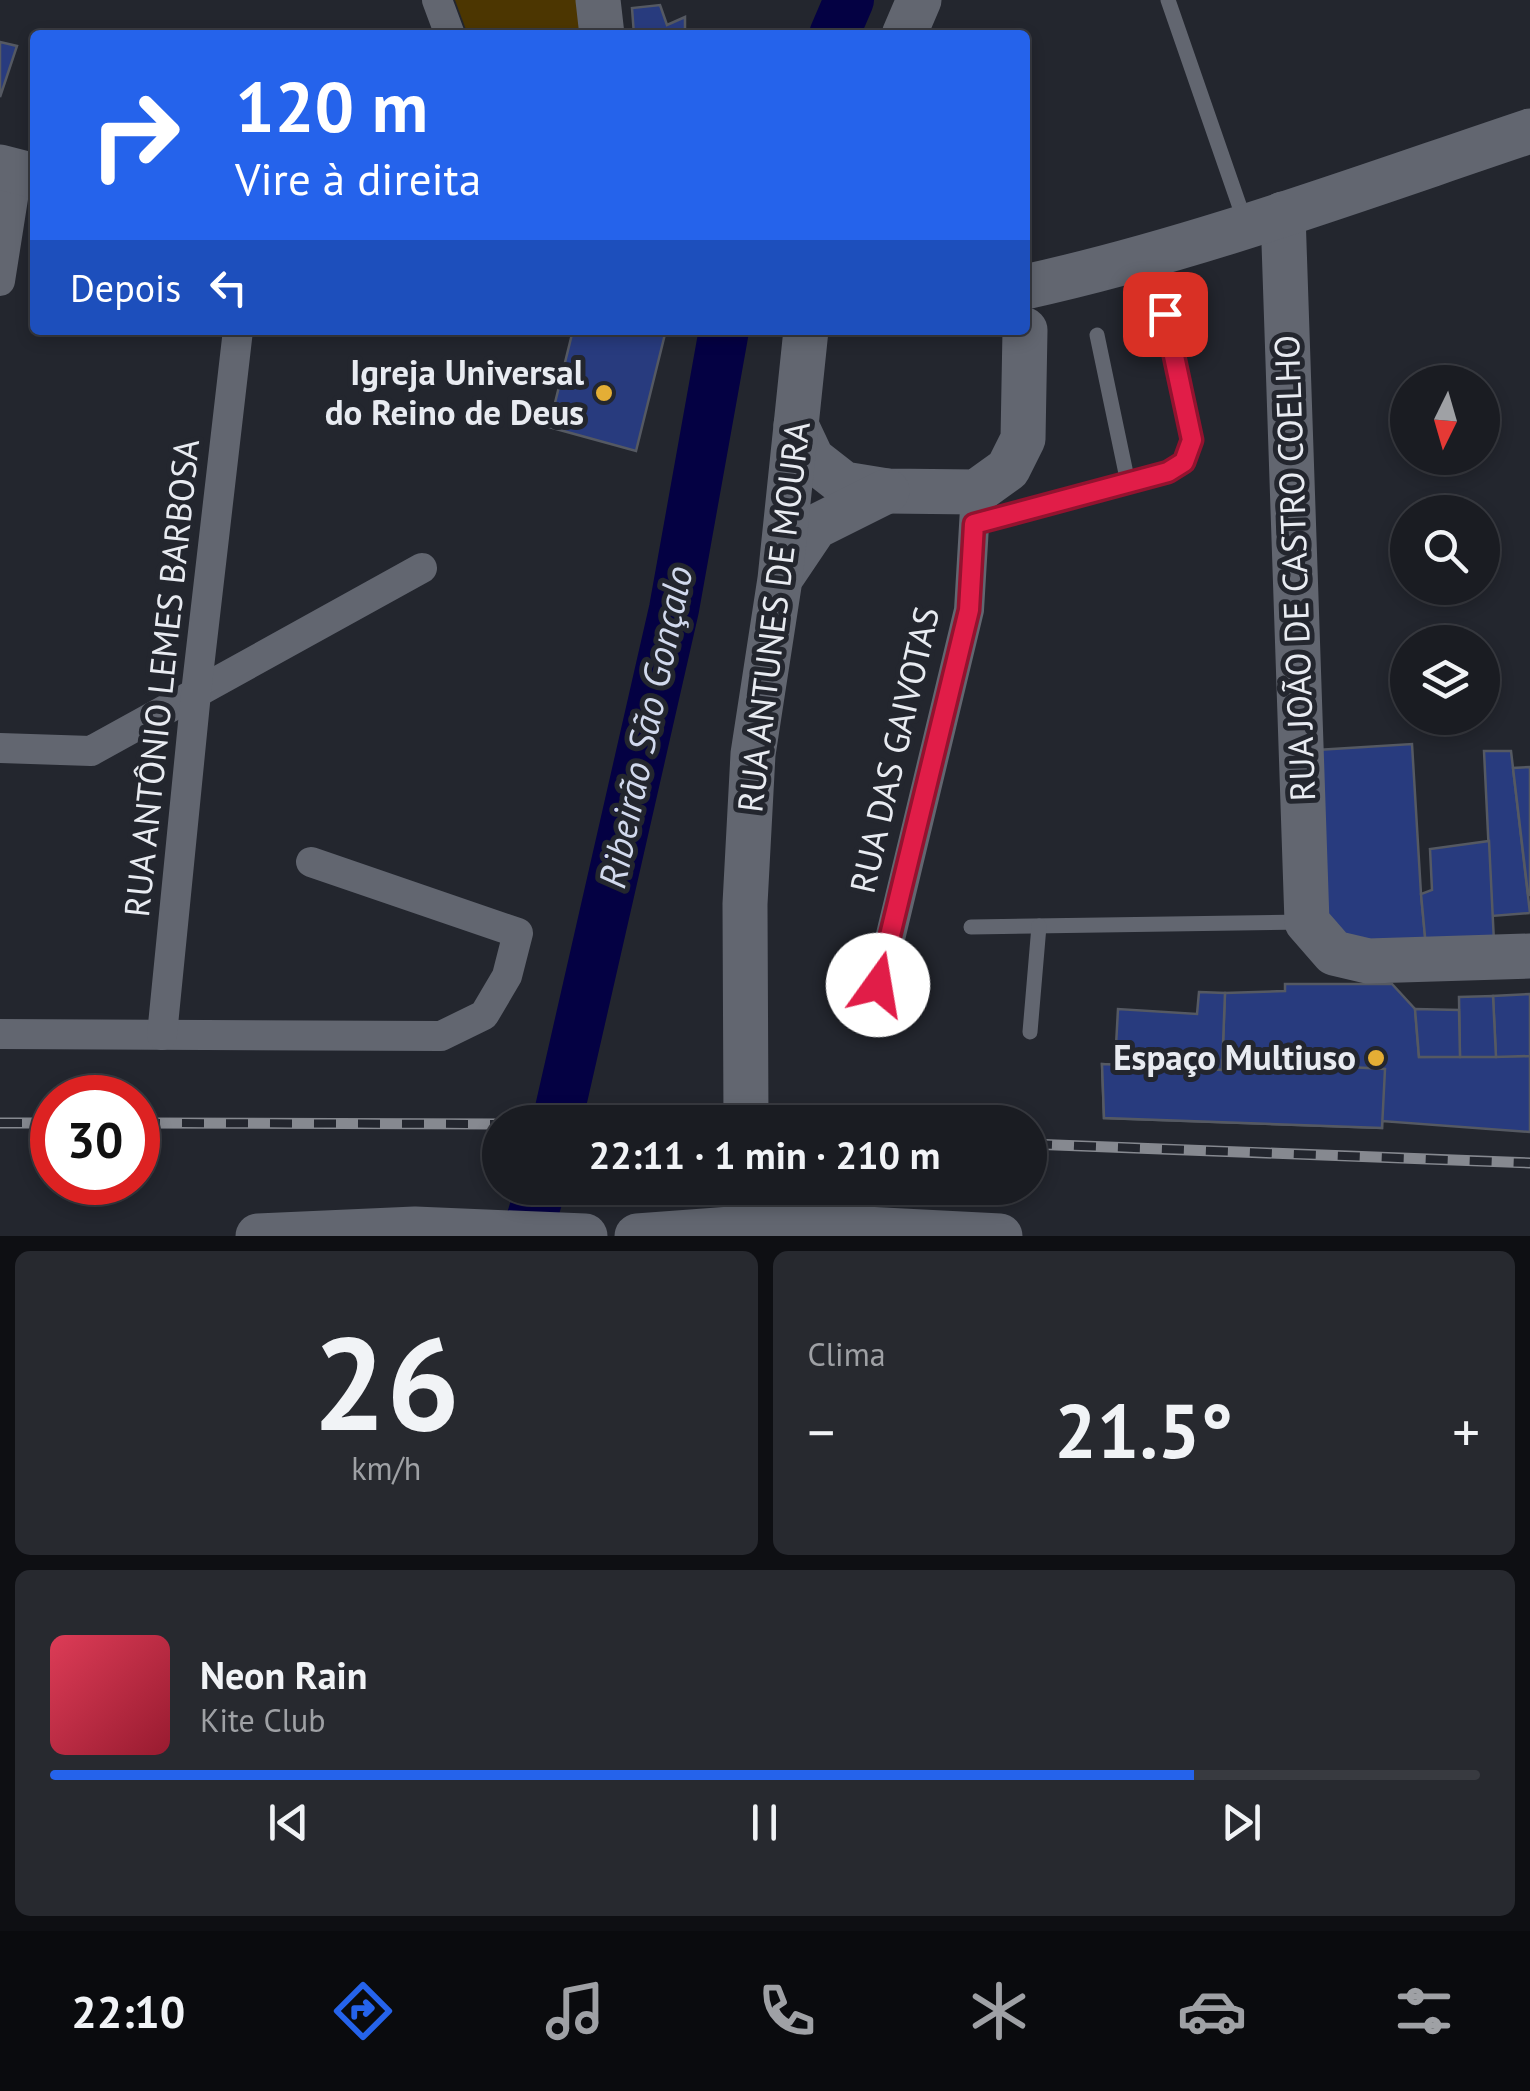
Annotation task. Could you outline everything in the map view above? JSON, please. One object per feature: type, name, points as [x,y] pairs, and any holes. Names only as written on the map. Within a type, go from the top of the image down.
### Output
[{"type":"street","points":[[437,0],[448,30]]},
{"type":"street","points":[[598,0],[601,30]]},
{"type":"street","points":[[906,30],[919,0]]},
{"type":"street","points":[[1030,286],[1265,220],[1530,130]]},
{"type":"street","points":[[0,281],[17,172]]},
{"type":"street","name":"RUA JOÃO DE CASTRO COELHO","points":[[1265,220],[1306,922]]},
{"type":"street","points":[[1030,318],[1042,298],[1082,274]]},
{"type":"street","name":"RUA ANTÔNIO LEMES BARBOSA","points":[[162,1035],[237,335]]},
{"type":"street","name":"RUA ANTUNES DE MOURA","points":[[746,1105],[745,904],[753,754],[780,579],[805,335]]},
{"type":"street","points":[[796,425],[812,459],[844,484],[975,508],[1008,469],[1023,438],[1025,335]]},
{"type":"street","points":[[780,579],[814,527],[886,491]]},
{"type":"street","name":"RUA DAS GAIVOTAS","points":[[870,1022],[969,610],[975,508]]},
{"type":"street","points":[[0,748],[91,751],[422,568]]},
{"type":"street","points":[[0,1034],[442,1036],[484,1015],[507,976],[518,933],[312,862]]},
{"type":"street","points":[[1306,922],[1334,953],[1368,961],[1530,956]]},
{"type":"street","points":[[755,1205],[767,1233]]},
{"type":"street","points":[[258,1236],[415,1230],[585,1236]]},
{"type":"street","points":[[637,1236],[1000,1236]]},
{"type":"lane","points":[[1168,0],[1265,220]]},
{"type":"lane","points":[[975,508],[1128,483],[1168,472],[1184,462],[1192,440],[1165,314]]},
{"type":"lane","points":[[1097,335],[1128,483]]},
{"type":"lane","points":[[971,927],[1306,922]]},
{"type":"lane","points":[[1030,1032],[1039,926]]},
{"type":"shaded area","points":[[455,0],[584,0],[588,30],[466,30]]},
{"type":"building","points":[[660,5],[667,25],[685,17],[685,30],[634,30],[632,8]]},
{"type":"building","points":[[0,42],[17,46],[0,97]]},
{"type":"building","name":"Igreja Universal do Reino de Deus","points":[[572,335],[665,335],[636,451],[549,427]]},
{"type":"building","points":[[1412,744],[1426,947],[1321,939],[1301,751]]},
{"type":"building","points":[[1484,751],[1511,751],[1530,913],[1492,916]]},
{"type":"building","points":[[1530,767],[1530,895],[1513,768]]},
{"type":"building","points":[[1489,841],[1494,942],[1426,947],[1421,894],[1432,890],[1430,849]]},
{"type":"building","name":"Espaço Multiuso","points":[[1285,984],[1392,984],[1415,1009],[1419,1057],[1530,1056],[1530,1132],[1382,1121],[1382,1128],[1104,1118],[1102,1064],[1222,1070],[1225,993],[1285,991]]},
{"type":"building","points":[[1199,992],[1225,993],[1222,1070],[1115,1064],[1118,1009],[1197,1014]]},
{"type":"building","points":[[1530,994],[1530,1056],[1496,1057],[1493,996]]},
{"type":"building","points":[[1493,996],[1496,1057],[1460,1057],[1459,997]]},
{"type":"building","points":[[1415,1009],[1459,1010],[1460,1057],[1419,1057]]},
{"type":"building","points":[[1222,1060],[1385,1069],[1382,1128],[1104,1118],[1102,1064],[1222,1070]]},
{"type":"waterway","name":"Ribeirão São Gonçalo","points":[[836,30],[849,0]]},
{"type":"waterway","name":"Ribeirão São Gonçalo","points":[[561,1105],[674,609],[723,335]]},
{"type":"waterway","name":"Ribeirão São Gonçalo","points":[[526,1236],[536,1205]]},
{"type":"railway","points":[[0,1123],[30,1123]]},
{"type":"railway","points":[[160,1123],[482,1124]]},
{"type":"railway","points":[[1047,1145],[1530,1163]]},
{"type":"place","name":"Igreja Universal do Reino de Deus","points":[[604,393]]},
{"type":"place","name":"Espaço Multiuso","points":[[1376,1058]]},
{"type":"route","points":[[878,985],[969,610],[974,524],[1168,472],[1184,462],[1192,440],[1165,314]]}]
